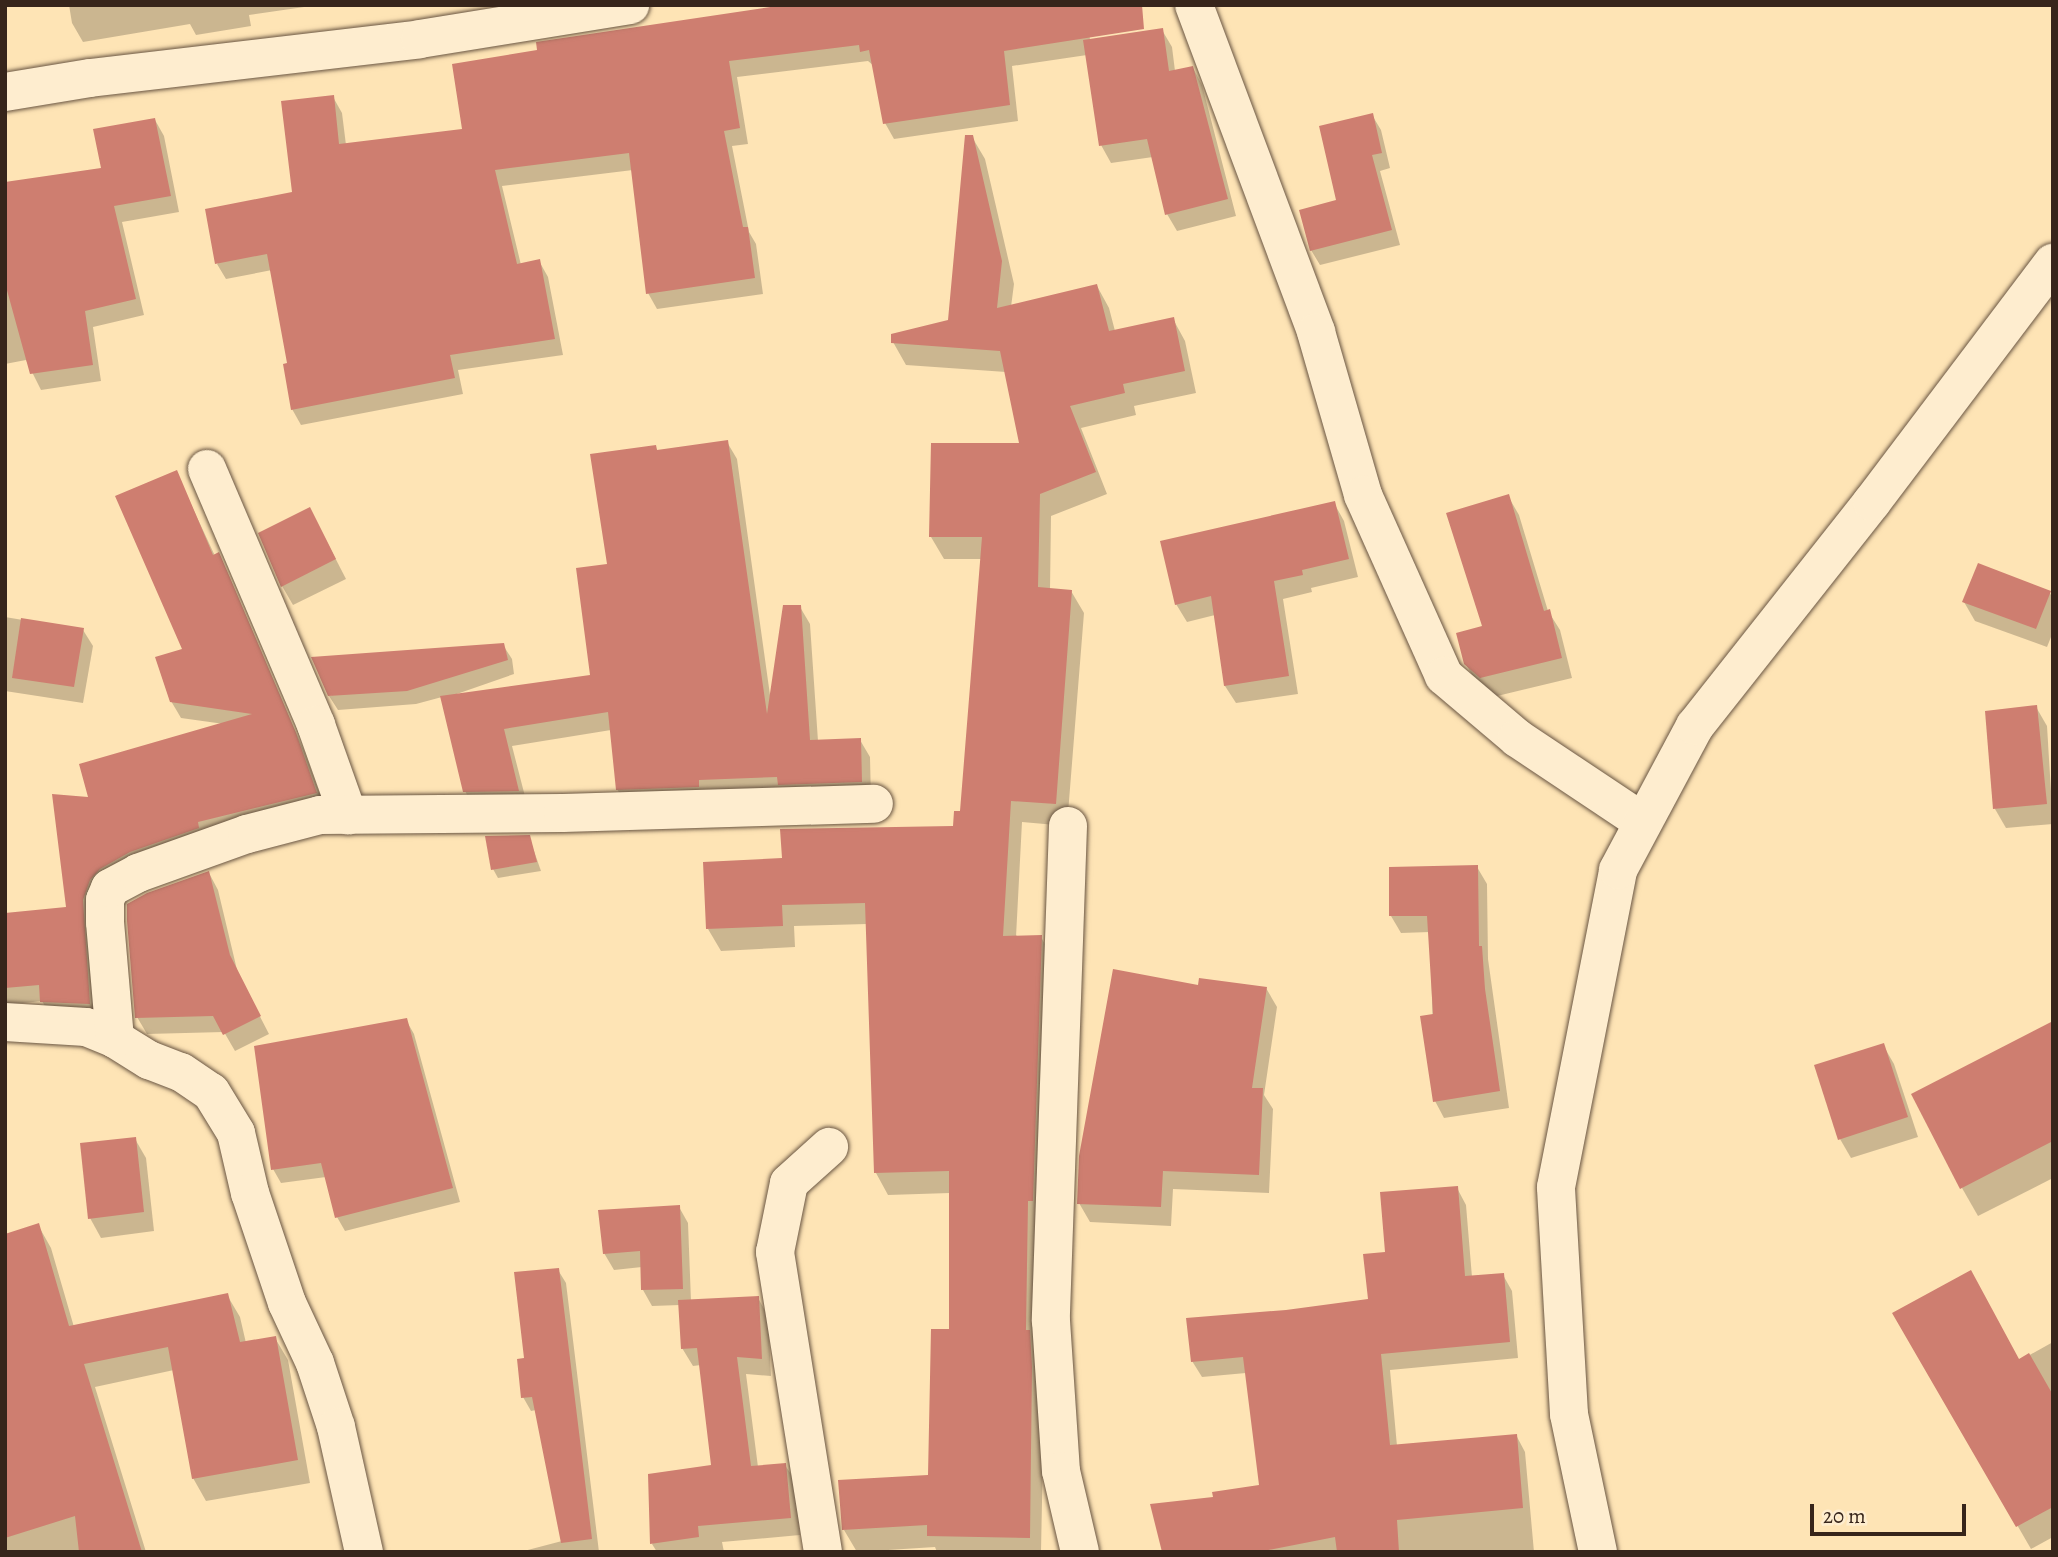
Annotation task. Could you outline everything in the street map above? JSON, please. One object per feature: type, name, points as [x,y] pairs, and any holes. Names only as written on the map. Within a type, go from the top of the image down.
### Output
[{"type":"street","points":[[5,92],[90,78],[420,39],[630,5]]},
{"type":"street","points":[[1194,5],[1316,332],[1363,495],[1444,676],[1517,738],[1643,822]]},
{"type":"street","points":[[1598,1552],[1569,1414],[1556,1186],[1618,870],[1695,726],[1871,502],[2053,263]]},
{"type":"street","points":[[206,469],[316,725],[348,815]]},
{"type":"street","points":[[115,1039],[105,922],[105,900],[110,888],[138,873],[247,834],[320,815],[874,804]]},
{"type":"street","points":[[1068,826],[1051,1321],[1061,1471],[1080,1552]]},
{"type":"street","points":[[5,1022],[86,1027],[115,1039],[149,1060],[181,1072],[211,1092],[236,1133],[250,1193],[279,1278],[315,1363],[336,1427],[365,1552]]},
{"type":"street","points":[[823,1552],[775,1252],[789,1183],[829,1147]]},
{"type":"building","points":[[784,5],[1142,5],[1144,29],[1004,51],[1010,105],[883,124],[869,50],[860,52],[859,45],[729,61],[740,128],[724,131],[743,227],[748,227],[755,278],[646,294],[629,153],[495,170],[517,264],[540,259],[555,339],[450,355],[455,378],[291,410],[283,364],[287,363],[267,254],[215,264],[205,209],[292,192],[281,101],[334,95],[339,144],[462,129],[452,64],[537,50],[536,42]]},
{"type":"building","points":[[1163,28],[1169,71],[1193,66],[1228,199],[1165,215],[1147,139],[1099,146],[1083,40]]},
{"type":"building","points":[[1373,113],[1382,153],[1372,155],[1392,230],[1310,251],[1299,210],[1336,200],[1319,126]]},
{"type":"building","points":[[155,118],[171,196],[114,206],[136,299],[85,311],[93,365],[30,374],[5,283],[5,182],[101,168],[93,129]]},
{"type":"building","points":[[965,135],[973,135],[1002,261],[997,308],[1097,284],[1109,331],[1174,317],[1185,371],[1123,384],[1125,393],[1070,406],[1096,472],[1040,494],[1038,587],[1072,590],[1056,804],[1011,801],[1003,936],[1042,935],[1033,1201],[1028,1201],[1026,1330],[1030,1330],[1032,1367],[1030,1538],[927,1536],[927,1525],[842,1530],[838,1480],[928,1475],[931,1329],[949,1329],[949,1171],[874,1173],[865,903],[782,905],[783,926],[706,929],[703,862],[782,858],[780,829],[953,826],[954,811],[960,811],[982,537],[929,537],[931,443],[1019,443],[1000,351],[891,343],[891,334],[948,320]]},
{"type":"building","points":[[728,440],[767,714],[783,605],[801,605],[810,740],[861,738],[862,782],[778,785],[777,777],[699,780],[699,787],[616,790],[608,712],[504,729],[519,791],[463,792],[440,696],[590,675],[576,568],[607,564],[590,454],[656,445],[657,450]]},
{"type":"building","points":[[177,470],[213,555],[219,552],[296,733],[317,793],[198,822],[199,828],[130,852],[100,869],[90,880],[83,900],[90,1004],[40,1002],[39,985],[5,988],[5,913],[66,907],[52,794],[88,797],[79,764],[252,714],[170,702],[155,657],[182,649],[115,496]]},
{"type":"building","points":[[1509,494],[1544,611],[1550,609],[1562,658],[1480,678],[1464,664],[1456,633],[1482,626],[1446,513]]},
{"type":"building","points":[[1335,501],[1349,559],[1302,570],[1303,575],[1274,581],[1289,676],[1224,686],[1211,596],[1175,605],[1160,541]]},
{"type":"building","points":[[310,507],[336,559],[281,587],[258,533]]},
{"type":"building","points":[[1978,563],[2051,591],[2036,629],[1962,602]]},
{"type":"building","points":[[21,618],[84,628],[74,687],[12,678]]},
{"type":"building","points":[[504,643],[508,660],[407,691],[328,696],[311,657]]},
{"type":"building","points":[[2037,705],[2047,804],[1993,809],[1985,711]]},
{"type":"building","points":[[530,835],[537,862],[491,870],[485,836]]},
{"type":"building","points":[[1478,865],[1479,946],[1482,946],[1485,989],[1500,1091],[1433,1102],[1420,1016],[1433,1014],[1427,916],[1389,916],[1389,867]]},
{"type":"building","points":[[209,871],[230,955],[261,1016],[223,1035],[213,1016],[135,1018],[127,904],[147,893]]},
{"type":"building","points":[[1113,969],[1198,985],[1199,978],[1267,987],[1252,1088],[1263,1088],[1259,1175],[1163,1171],[1161,1207],[1077,1204],[1079,1156]]},
{"type":"building","points":[[407,1018],[453,1188],[335,1218],[321,1163],[271,1170],[254,1046]]},
{"type":"building","points":[[2053,1021],[2053,1141],[1960,1189],[1911,1094]]},
{"type":"building","points":[[1884,1043],[1908,1117],[1838,1140],[1814,1065]]},
{"type":"building","points":[[136,1137],[144,1212],[88,1219],[80,1143]]},
{"type":"building","points":[[1458,1186],[1465,1276],[1504,1273],[1510,1342],[1381,1354],[1390,1445],[1517,1434],[1523,1508],[1397,1520],[1399,1552],[1337,1552],[1335,1537],[1258,1552],[1162,1552],[1150,1504],[1213,1497],[1212,1492],[1259,1485],[1243,1357],[1191,1362],[1186,1318],[1286,1310],[1368,1299],[1363,1254],[1385,1252],[1380,1192]]},
{"type":"building","points":[[680,1205],[683,1289],[641,1290],[640,1251],[603,1254],[598,1210]]},
{"type":"building","points":[[39,1223],[69,1326],[228,1293],[240,1342],[276,1336],[298,1460],[192,1479],[168,1347],[84,1364],[142,1552],[79,1552],[75,1516],[5,1538],[5,1234]]},
{"type":"building","points":[[559,1268],[592,1539],[561,1543],[532,1397],[521,1398],[517,1359],[524,1358],[514,1272]]},
{"type":"building","points":[[1971,1270],[2019,1359],[2029,1353],[2053,1395],[2053,1507],[2016,1527],[1892,1313]]},
{"type":"building","points":[[759,1296],[762,1359],[737,1357],[751,1466],[786,1463],[791,1518],[698,1526],[699,1537],[650,1544],[648,1474],[711,1465],[697,1348],[681,1349],[678,1300]]}]
